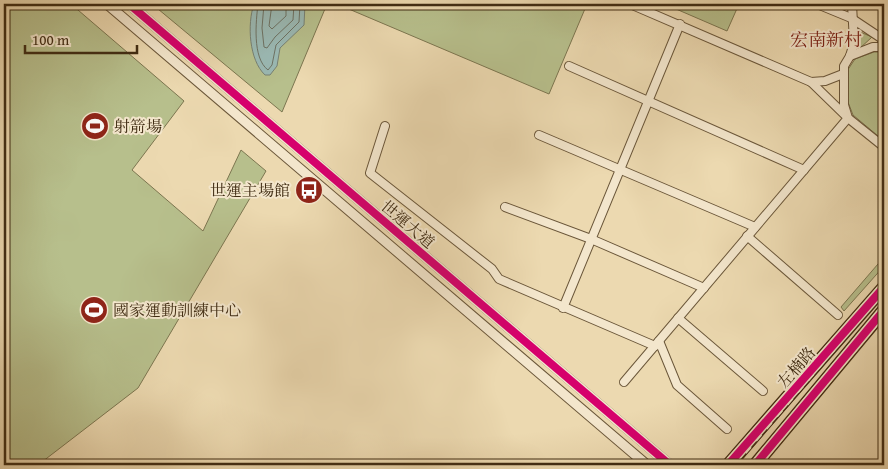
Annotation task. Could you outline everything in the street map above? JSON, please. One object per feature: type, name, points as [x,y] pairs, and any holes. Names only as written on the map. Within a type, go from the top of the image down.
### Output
[{"type":"main road","name":"左楠路","points":[[728,465],[884,287]]},
{"type":"main road","name":"左楠路","points":[[755,465],[884,310]]},
{"type":"street","name":"世運大道","points":[[107,4],[647,465]]},
{"type":"street","name":"世運大道","points":[[129,4],[670,465]]},
{"type":"street","points":[[630,4],[811,82],[848,118],[884,147]]},
{"type":"street","points":[[817,4],[852,18],[884,40]]},
{"type":"street","points":[[848,118],[844,105],[843,74],[844,66],[850,56],[854,43],[852,4]]},
{"type":"street","points":[[562,308],[680,24]]},
{"type":"street","points":[[850,56],[873,48],[884,47]]},
{"type":"street","points":[[569,66],[804,170]]},
{"type":"street","points":[[811,82],[825,81],[843,74]]},
{"type":"street","points":[[624,382],[848,118]]},
{"type":"street","points":[[386,126],[370,173],[492,270],[499,279],[562,308],[657,343],[678,385],[727,429]]},
{"type":"street","points":[[539,135],[755,227]]},
{"type":"street","points":[[505,207],[591,239],[704,288]]},
{"type":"street","points":[[747,236],[838,315]]},
{"type":"street","points":[[678,318],[762,391]]},
{"type":"green space","name":"國家運動訓練中心","points":[[4,4],[71,4],[184,101],[132,170],[203,231],[241,150],[266,171],[138,388],[38,465],[4,465]]},
{"type":"green space","points":[[152,4],[327,4],[282,112]]},
{"type":"green space","points":[[337,4],[587,4],[549,94]]},
{"type":"green space","points":[[678,4],[739,4],[727,31],[676,9]]},
{"type":"green space","points":[[858,31],[872,37],[858,50]]},
{"type":"green space","points":[[874,52],[884,52],[884,141],[853,115],[848,102],[847,71],[855,59]]},
{"type":"green space","points":[[884,257],[884,266],[844,311],[841,307]]},
{"type":"water","points":[[254,4],[305,4],[304,25],[280,48],[277,66],[270,75],[265,75],[260,68],[253,51],[250,31]]},
{"type":"railway","points":[[735,465],[884,292]]},
{"type":"cycle path","points":[[129,4],[670,465]]},
{"type":"cycle path","points":[[728,465],[884,287]]},
{"type":"cycle path","points":[[755,465],[884,310]]},
{"type":"place","name":"射箭場","points":[[95,126]]},
{"type":"place","name":"世運主場館","points":[[309,190]]},
{"type":"place","name":"國家運動訓練中心","points":[[94,310]]},
{"type":"district","name":"宏南新村","points":[[826,40]]}]
